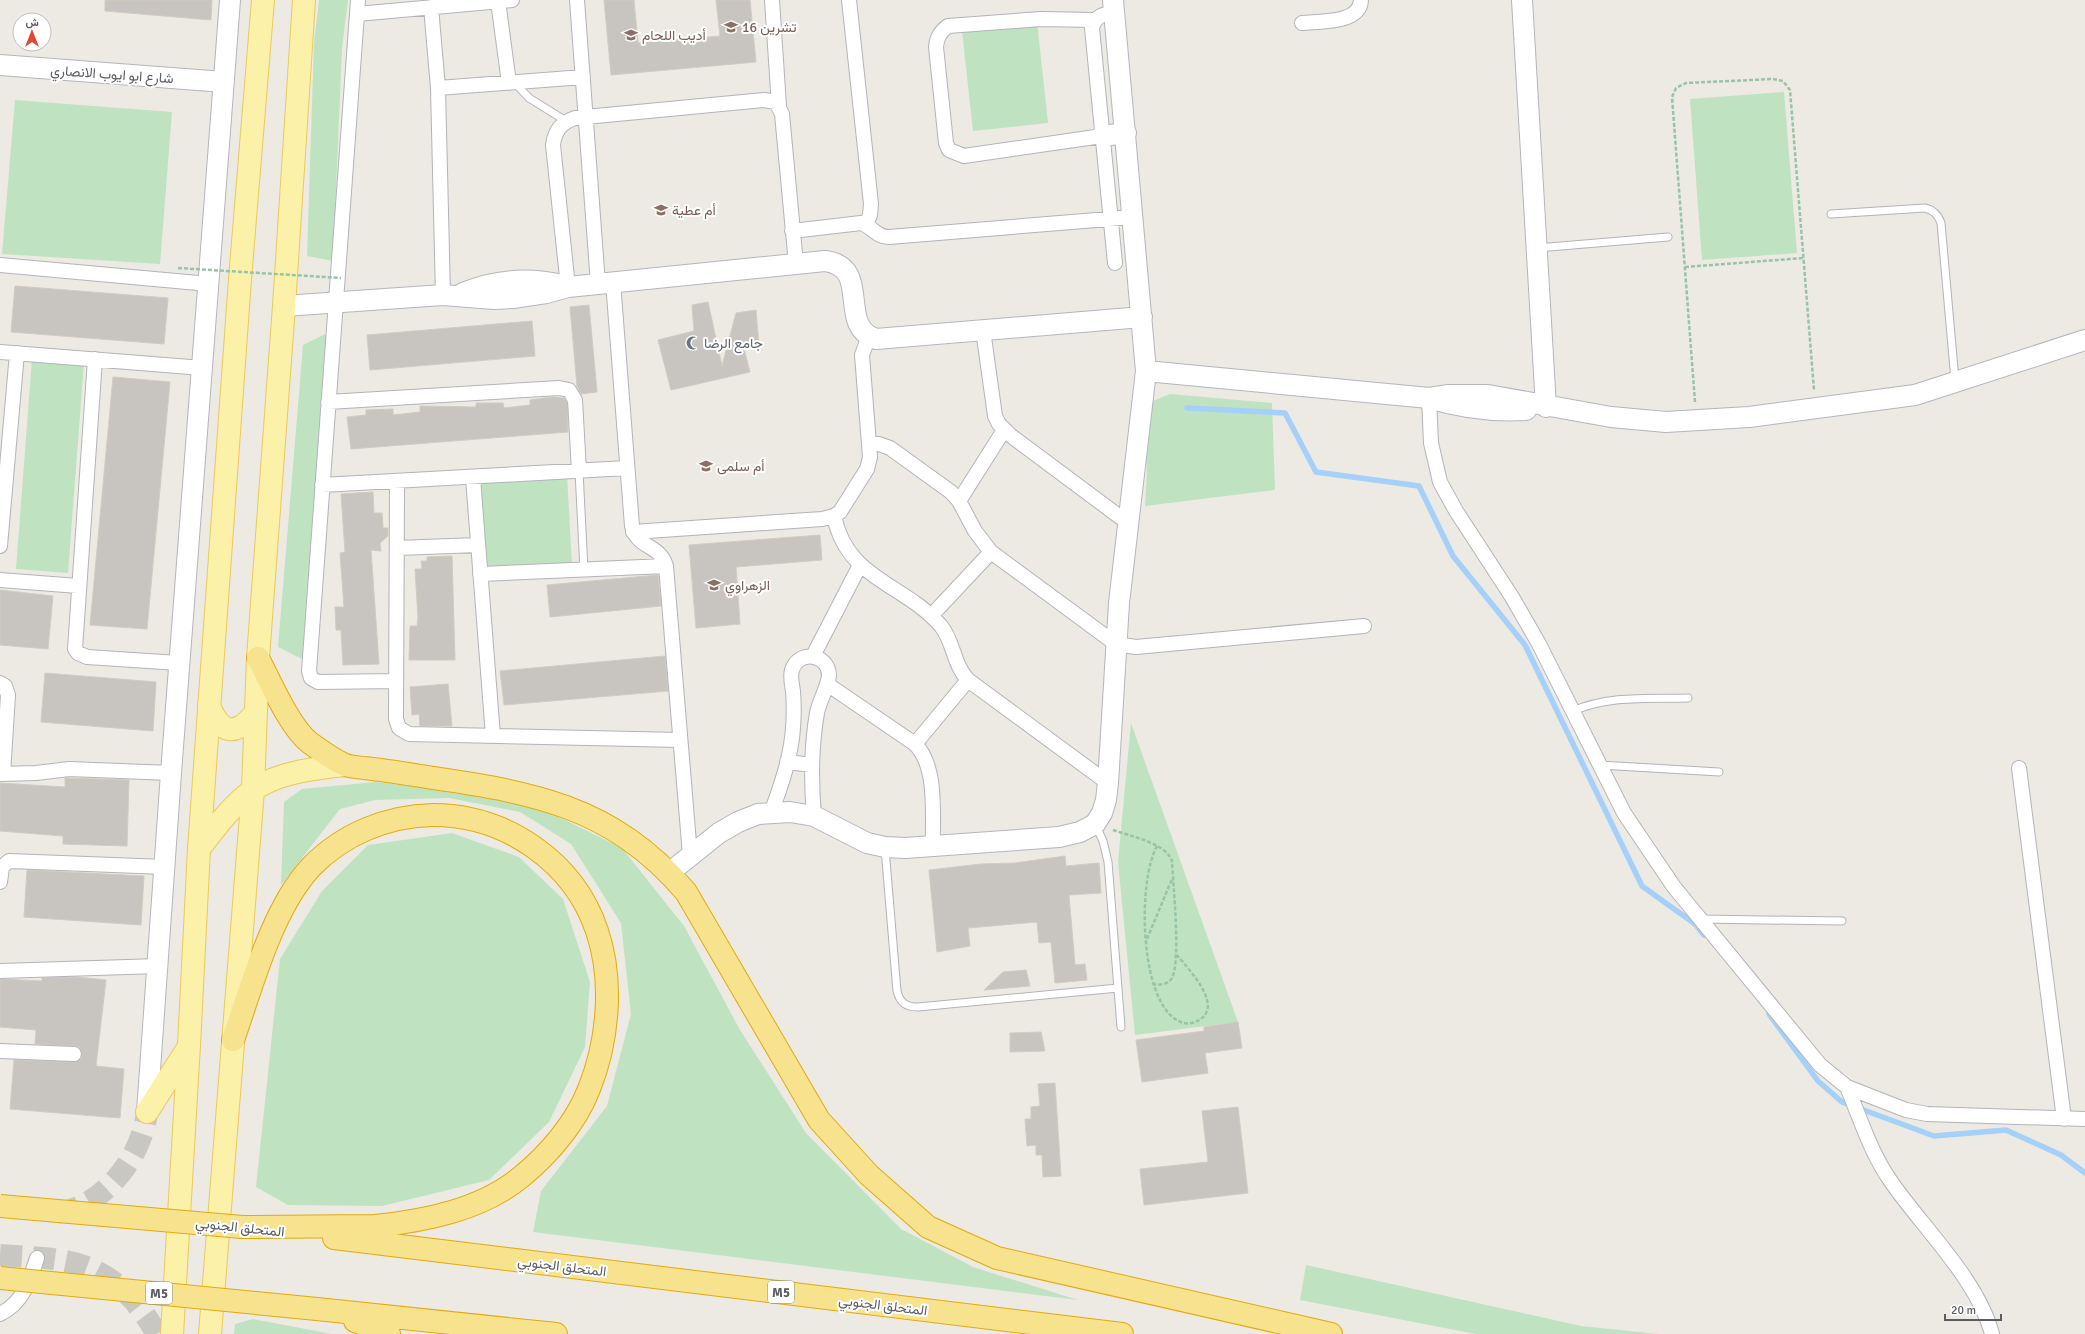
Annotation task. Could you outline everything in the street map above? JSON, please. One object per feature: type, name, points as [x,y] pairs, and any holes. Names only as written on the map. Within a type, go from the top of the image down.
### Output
[{"type":"highway","points":[[258,658],[294,724],[309,742],[344,765],[489,786],[538,797],[582,812],[616,830],[643,848],[670,873],[686,892],[819,1120],[869,1175],[928,1227],[997,1258],[1331,1334]]},
{"type":"highway","points":[[233,1040],[273,929],[290,897],[310,868],[341,841],[376,824],[414,816],[453,815],[491,824],[526,841],[557,866],[581,896],[597,932],[605,970],[606,1010],[602,1050],[589,1091],[567,1128],[544,1155],[520,1178],[489,1198],[453,1212],[396,1224],[375,1226],[242,1226]]},
{"type":"highway","name":"المتحلق الجنوبي","points":[[0,1206],[242,1226],[1122,1334]]},
{"type":"highway","name":"M5","points":[[0,1278],[556,1334]]},
{"type":"highway","points":[[317,1309],[389,1334]]},
{"type":"main road","points":[[172,1334],[190,1045],[199,848],[240,279],[263,0]]},
{"type":"main road","points":[[210,1334],[253,790],[258,658],[284,306],[304,0]]},
{"type":"main road","points":[[209,705],[218,724],[230,729],[242,727],[256,712]]},
{"type":"main road","points":[[199,848],[224,818],[253,790],[271,780],[296,772],[344,765]]},
{"type":"main road","points":[[147,1112],[190,1045]]},
{"type":"street","points":[[147,1112],[179,663],[203,368],[230,0]]},
{"type":"street","points":[[577,0],[586,117],[627,468],[633,532],[642,544],[660,554],[666,566],[690,855]]},
{"type":"street","points":[[772,0],[779,106],[782,114],[796,264]]},
{"type":"street","points":[[849,0],[871,204],[870,215],[866,225]]},
{"type":"street","points":[[1302,23],[1349,17],[1361,6],[1361,0]]},
{"type":"street","points":[[1522,0],[1546,407]]},
{"type":"street","points":[[396,681],[318,682],[311,678],[309,674],[335,302],[358,7],[430,7],[505,1],[511,82]]},
{"type":"street","points":[[1114,6],[1095,20],[1041,19],[948,26],[941,31],[937,39],[936,47],[946,143],[949,150],[964,156],[1126,133]]},
{"type":"street","points":[[670,873],[690,855],[738,822],[758,814],[790,812],[814,816],[857,838],[885,847],[1059,837],[1080,832],[1095,824],[1102,812],[1108,783],[1119,603],[1146,371],[1114,6]]},
{"type":"street","points":[[430,7],[438,88],[450,295]]},
{"type":"street","points":[[1095,20],[1092,28],[1115,263]]},
{"type":"street","name":"شارع ابو ايوب الانصاري","points":[[0,65],[224,82]]},
{"type":"street","points":[[438,88],[583,77]]},
{"type":"street","points":[[568,287],[553,145],[559,127],[566,121],[586,117],[764,100],[770,100],[779,106]]},
{"type":"street","points":[[792,231],[856,224],[866,225],[879,236],[890,237],[1133,217]]},
{"type":"street","points":[[284,306],[450,295],[494,299],[513,298],[546,293],[568,287],[796,264],[833,262],[846,271],[852,285],[859,326],[869,336],[884,339],[1142,317]]},
{"type":"street","points":[[0,265],[209,284]]},
{"type":"street","points":[[983,330],[995,416],[1004,430],[1128,523]]},
{"type":"street","points":[[633,532],[822,519],[834,516],[845,506],[867,469],[870,457],[871,444],[862,355],[869,336]]},
{"type":"street","points":[[1146,371],[1429,398],[1448,404],[1487,410],[1506,411],[1546,407],[1619,418],[1666,422],[1749,417],[1915,395],[2085,340]]},
{"type":"street","points":[[0,352],[203,368]]},
{"type":"street","points":[[0,546],[17,353]]},
{"type":"street","points":[[95,359],[74,644],[78,653],[87,657],[179,663]]},
{"type":"street","points":[[328,402],[551,389],[569,390],[574,396],[575,400],[579,471]]},
{"type":"street","points":[[1429,398],[1431,443],[1440,482],[1456,511],[1516,604],[1573,711],[1598,765],[1624,813],[1674,887],[1820,1065],[1847,1087],[1906,1110],[1926,1114],[2064,1120],[2085,1119]]},
{"type":"street","points":[[959,501],[1004,430]]},
{"type":"street","points":[[871,444],[879,444],[890,448],[951,492],[959,501],[975,531],[991,552],[1116,644],[1136,647],[1364,626]]},
{"type":"street","points":[[322,485],[473,478],[627,468]]},
{"type":"street","points":[[473,478],[493,736]]},
{"type":"street","points":[[398,482],[396,719],[397,724],[404,732],[409,734],[680,740]]},
{"type":"street","points":[[834,516],[840,539],[860,565],[931,616],[947,636],[956,663],[968,680],[1108,783]]},
{"type":"street","points":[[397,548],[478,545]]},
{"type":"street","points":[[931,616],[991,552]]},
{"type":"street","points":[[812,656],[860,565]]},
{"type":"street","points":[[480,574],[666,566]]},
{"type":"street","points":[[0,580],[78,586]]},
{"type":"street","points":[[771,813],[787,762],[793,729],[794,708],[791,672],[798,660],[805,656],[812,656],[820,658],[828,670],[829,677],[817,714],[812,765],[814,816]]},
{"type":"street","points":[[915,744],[968,680]]},
{"type":"street","points":[[0,683],[5,686],[8,695],[2,774],[36,773],[69,769],[171,773]]},
{"type":"street","points":[[826,684],[915,744],[925,756],[929,769],[933,845]]},
{"type":"street","points":[[787,762],[812,765]]},
{"type":"street","points":[[2019,768],[2064,1120]]},
{"type":"street","points":[[0,875],[5,862],[9,861],[165,867]]},
{"type":"street","points":[[0,971],[158,966]]},
{"type":"street","points":[[0,1051],[74,1054]]},
{"type":"street","points":[[1847,1087],[1870,1145],[1891,1182],[1961,1274],[1987,1317],[1992,1334]]},
{"type":"street","points":[[0,1314],[6,1311],[17,1301],[26,1290],[37,1258]]},
{"type":"lane","points":[[511,82],[529,98],[566,121]]},
{"type":"lane","points":[[1831,214],[1925,208],[1931,210],[1939,217],[1941,223],[1955,382]]},
{"type":"lane","points":[[1537,248],[1668,237]]},
{"type":"lane","points":[[579,471],[584,570]]},
{"type":"lane","points":[[1573,711],[1592,704],[1611,700],[1688,698]]},
{"type":"lane","points":[[1598,765],[1719,772]]},
{"type":"lane","points":[[1095,824],[1104,841],[1108,862],[1121,1027]]},
{"type":"lane","points":[[885,847],[897,991],[901,1002],[906,1006],[918,1007],[1118,988]]},
{"type":"lane","points":[[1700,919],[1842,920]]},
{"type":"path","points":[[1696,420],[1672,96],[1676,88],[1686,83],[1773,78],[1783,81],[1787,85],[1791,95],[1816,408]]},
{"type":"path","points":[[1685,267],[1804,258]]},
{"type":"path","points":[[178,268],[341,278]]},
{"type":"path","points":[[1095,824],[1157,846],[1170,856],[1177,955],[1170,981],[1162,984],[1152,984]]},
{"type":"path","points":[[1157,846],[1150,866],[1146,906],[1146,956],[1152,984],[1173,1018],[1185,1024],[1192,1023],[1203,1017],[1207,1006],[1203,988],[1177,955]]},
{"type":"path","points":[[1146,941],[1172,877]]},
{"type":"green space","points":[[319,0],[348,0],[342,48],[333,261],[307,256],[314,43]]},
{"type":"green space","points":[[1037,22],[1048,123],[973,131],[962,31]]},
{"type":"green space","points":[[1784,92],[1797,253],[1702,260],[1690,99]]},
{"type":"green space","points":[[15,100],[172,112],[160,264],[2,254]]},
{"type":"green space","points":[[331,331],[312,664],[278,647],[303,345]]},
{"type":"green space","points":[[32,359],[84,363],[68,573],[16,569]]},
{"type":"green space","points":[[1170,394],[1272,403],[1275,490],[1145,506],[1147,472],[1143,405]]},
{"type":"green space","points":[[567,475],[572,565],[486,570],[481,480]]},
{"type":"green space","points":[[1131,723],[1238,1022],[1135,1035],[1118,862]]},
{"type":"green space","points":[[375,782],[504,797],[555,815],[622,848],[684,926],[740,1030],[806,1133],[901,1229],[973,1267],[1078,1300],[533,1232],[541,1191],[607,1106],[631,1014],[621,923],[571,844],[520,812],[449,798],[375,800],[340,809],[281,885],[284,802],[302,789]]},
{"type":"green space","points":[[452,833],[519,857],[563,899],[590,982],[585,1047],[549,1122],[489,1180],[382,1206],[288,1205],[256,1187],[280,959],[322,891],[368,845]]},
{"type":"green space","points":[[1306,1265],[1581,1326],[1658,1334],[1476,1334],[1300,1300]]},
{"type":"green space","points":[[253,1319],[332,1334],[234,1334],[235,1324]]},
{"type":"building","points":[[105,0],[212,0],[211,20],[105,11]]},
{"type":"building","points":[[604,0],[634,0],[638,43],[720,36],[716,0],[750,0],[756,62],[611,75]]},
{"type":"building","points":[[15,286],[168,298],[164,344],[11,332]]},
{"type":"building","points":[[708,302],[722,366],[736,313],[756,310],[759,346],[744,349],[750,372],[671,390],[658,340],[694,331],[692,305]]},
{"type":"building","points":[[589,305],[597,392],[581,394],[577,386],[570,307]]},
{"type":"building","points":[[532,321],[535,356],[370,370],[367,335]]},
{"type":"building","points":[[113,377],[170,382],[147,629],[90,625]]},
{"type":"building","points":[[552,397],[564,398],[567,403],[568,432],[351,449],[347,417],[366,415],[366,410],[393,409],[393,415],[420,412],[420,406],[476,407],[476,403],[503,403],[504,408],[530,405],[530,400]]},
{"type":"building","points":[[373,492],[374,513],[382,513],[383,528],[388,528],[388,536],[380,543],[381,551],[371,550],[379,664],[343,665],[341,630],[336,630],[335,607],[344,607],[340,553],[345,552],[341,494]]},
{"type":"building","points":[[820,535],[822,560],[736,567],[740,624],[696,628],[689,545]]},
{"type":"building","points":[[452,556],[455,660],[409,660],[410,626],[417,626],[418,618],[415,569],[422,569],[421,561],[427,561],[427,557]]},
{"type":"building","points":[[658,575],[661,606],[550,617],[547,585]]},
{"type":"building","points":[[0,590],[53,596],[48,649],[0,645]]},
{"type":"building","points":[[665,656],[668,691],[504,705],[500,671]]},
{"type":"building","points":[[45,673],[156,682],[153,731],[41,722]]},
{"type":"building","points":[[448,684],[452,726],[420,726],[419,714],[412,715],[410,687]]},
{"type":"building","points":[[65,778],[129,780],[127,846],[63,844],[63,836],[0,831],[0,783],[65,787]]},
{"type":"building","points":[[1065,856],[1066,866],[1099,863],[1101,893],[1069,895],[1075,965],[1085,964],[1087,980],[1055,983],[1051,942],[1039,943],[1037,922],[968,928],[970,946],[937,952],[929,870],[981,864],[1015,863]]},
{"type":"building","points":[[27,870],[144,876],[141,925],[24,917]]},
{"type":"building","points":[[1026,970],[1030,986],[984,990],[1003,972]]},
{"type":"building","points":[[77,977],[106,980],[96,1066],[124,1069],[120,1118],[10,1109],[14,1060],[74,1062],[81,1059],[82,1054],[79,1047],[75,1046],[35,1044],[36,1030],[0,1027],[0,979],[42,981],[42,978]]},
{"type":"building","points":[[1238,1022],[1242,1048],[1205,1053],[1208,1073],[1142,1082],[1136,1040],[1204,1031],[1204,1027]]},
{"type":"building","points":[[1041,1032],[1045,1051],[1010,1052],[1010,1033]]},
{"type":"building","points":[[1055,1083],[1061,1176],[1043,1177],[1042,1155],[1036,1155],[1036,1145],[1027,1146],[1025,1119],[1031,1119],[1031,1107],[1040,1106],[1038,1084]]},
{"type":"building","points":[[1238,1107],[1248,1193],[1144,1205],[1140,1169],[1208,1162],[1202,1111]]},
{"type":"waterway","points":[[1187,408],[1285,413],[1316,472],[1419,486],[1453,556],[1525,645],[1642,886],[1695,924],[1704,935]]},
{"type":"waterway","points":[[1769,1014],[1818,1081],[1842,1102],[1934,1136],[2006,1130],[2061,1155],[2085,1173]]},
{"type":"tunnel","points":[[58,1213],[91,1201],[118,1177],[129,1162],[137,1146],[144,1129],[147,1112]]},
{"type":"tunnel","points":[[0,1255],[56,1259],[89,1268],[104,1275],[119,1286],[134,1301],[149,1321],[156,1334]]},
{"type":"place","name":"16 تشرين","points":[[731,27]]},
{"type":"place","name":"أديب اللحام","points":[[631,35]]},
{"type":"place","name":"أم عطية","points":[[661,210]]},
{"type":"place","name":"جامع الرضا","points":[[693,343]]},
{"type":"place","name":"أم سلمى","points":[[706,466]]},
{"type":"place","name":"الزهراوي","points":[[714,585]]}]
